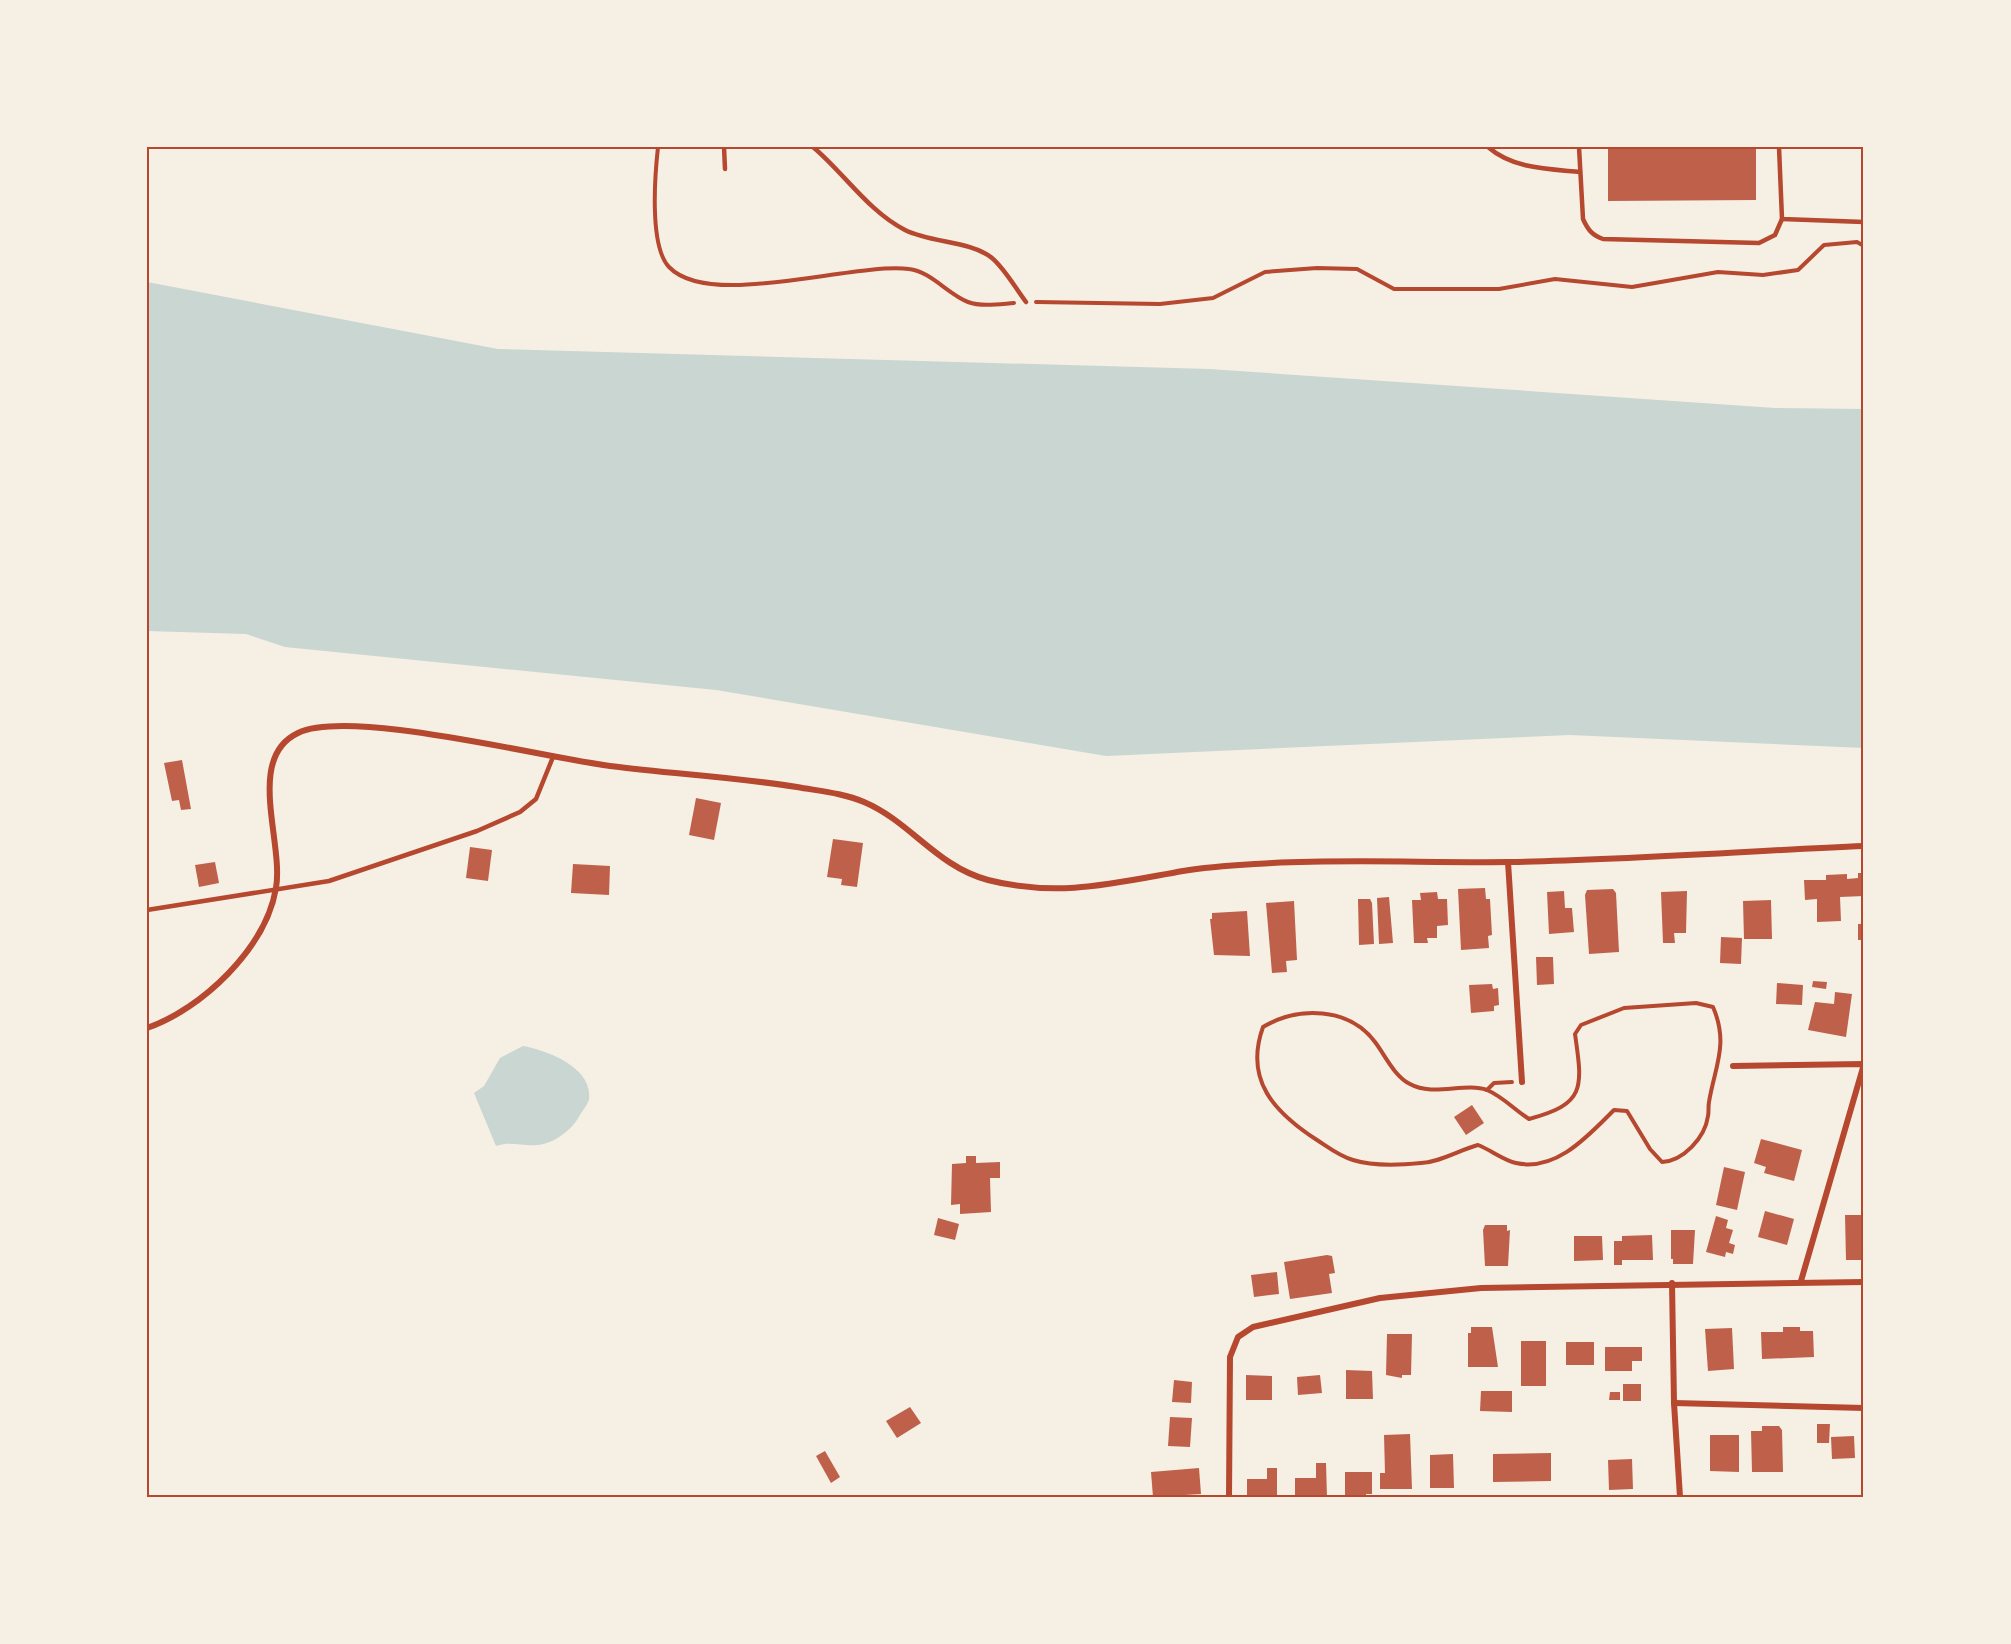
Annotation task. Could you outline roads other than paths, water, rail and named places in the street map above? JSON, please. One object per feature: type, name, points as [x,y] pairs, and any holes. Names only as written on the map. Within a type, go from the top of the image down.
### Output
[{"type":"street","points":[[147,1028],[166,1021],[191,1007],[232,968],[262,927],[276,889],[278,866],[269,783],[272,763],[281,745],[298,733],[319,727],[371,728],[606,765],[746,779],[837,793],[863,801],[887,814],[931,852],[957,868],[987,880],[1055,890],[1120,883],[1216,867],[1346,861],[1508,862],[1864,846]]},
{"type":"street","points":[[1508,862],[1522,1082]]},
{"type":"street","points":[[1733,1066],[1864,1064],[1801,1281]]},
{"type":"street","points":[[1229,1497],[1230,1357],[1238,1337],[1253,1327],[1380,1298],[1481,1288],[1672,1283],[1864,1282]]},
{"type":"street","points":[[1672,1283],[1674,1403],[1680,1497]]},
{"type":"street","points":[[1674,1403],[1864,1408]]},
{"type":"lane","points":[[724,147],[725,169]]},
{"type":"lane","points":[[813,147],[870,205],[904,230],[938,242],[976,249],[993,258],[1026,302]]},
{"type":"lane","points":[[1488,147],[1510,160],[1532,167],[1580,172]]},
{"type":"lane","points":[[1579,147],[1583,219],[1588,230],[1604,239],[1759,243],[1775,235],[1782,219],[1779,147]]},
{"type":"lane","points":[[1782,219],[1864,222]]},
{"type":"lane","points":[[147,910],[329,881],[422,851],[520,812],[536,799],[553,757]]}]
